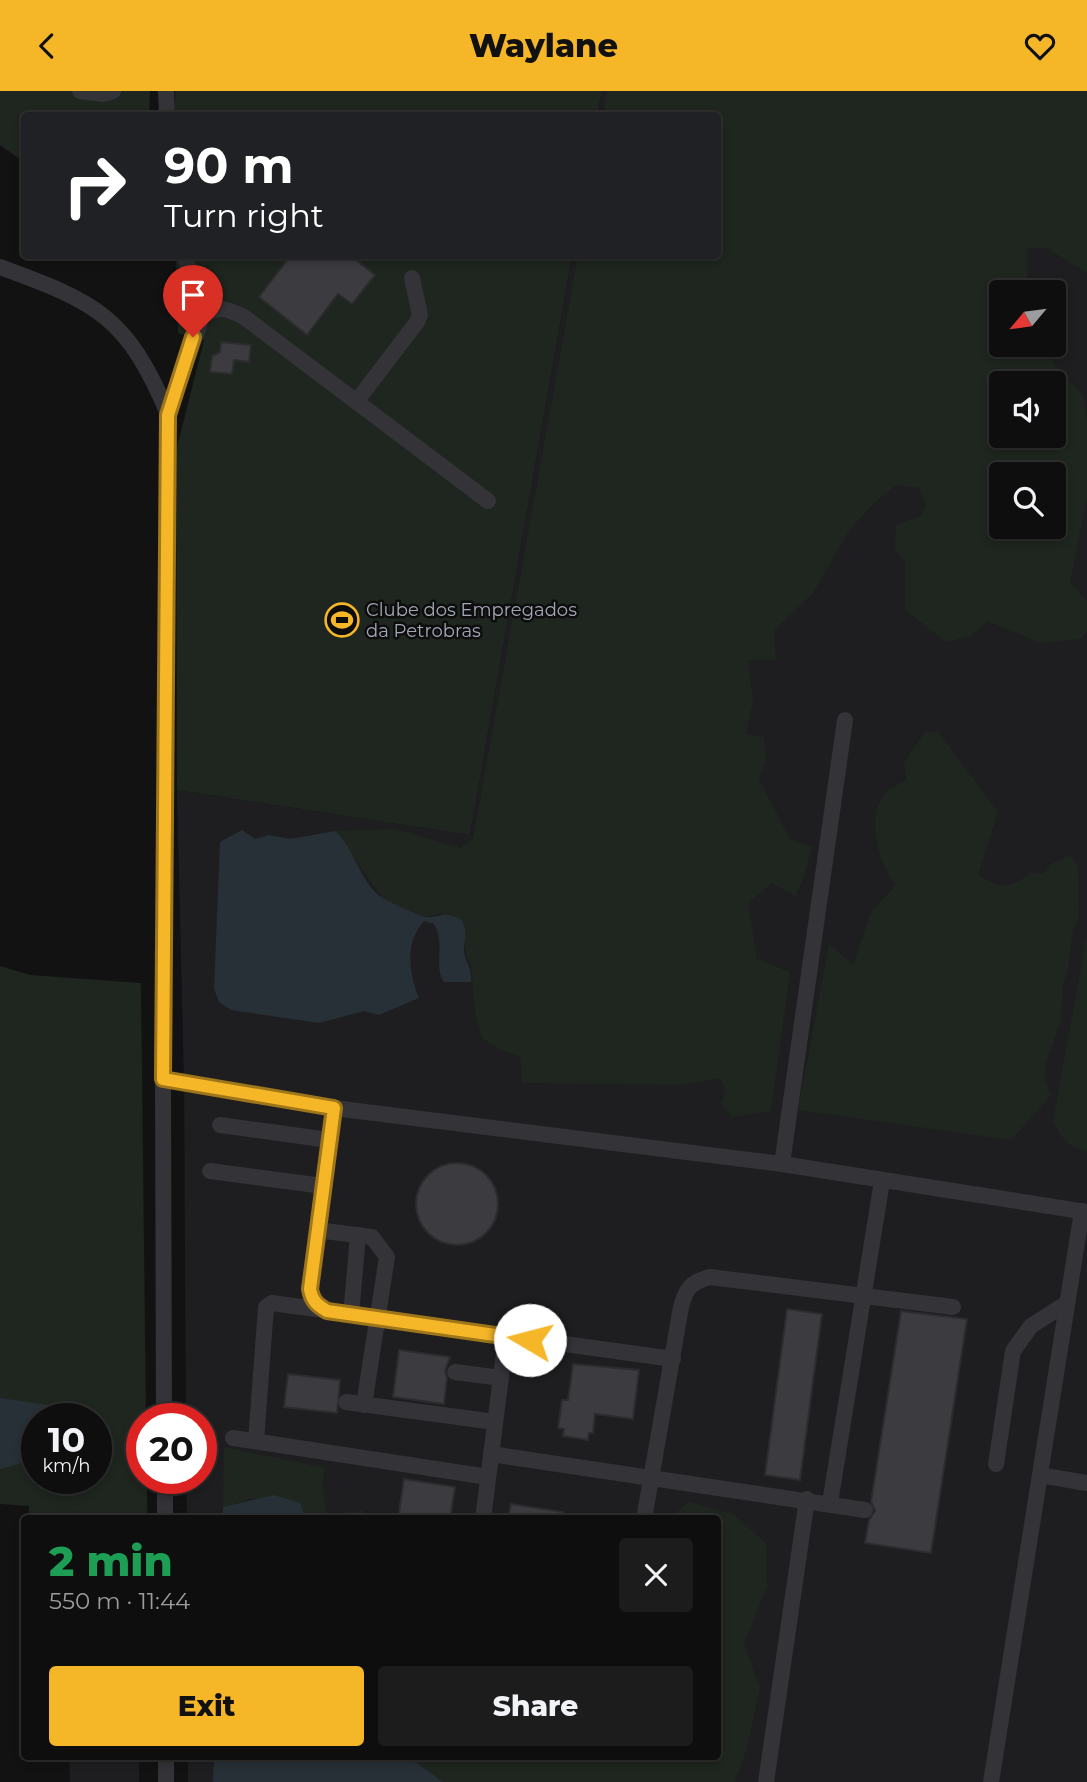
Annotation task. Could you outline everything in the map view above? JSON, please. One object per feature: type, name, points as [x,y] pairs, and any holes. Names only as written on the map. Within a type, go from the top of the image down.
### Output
[{"type":"street","points":[[80,91],[104,94],[113,91]]},
{"type":"street","points":[[166,91],[167,112]]},
{"type":"street","points":[[164,1403],[163,1079],[168,415],[202,317],[186,259]]},
{"type":"street","points":[[0,267],[67,292],[97,309],[129,340],[155,382],[168,415]]},
{"type":"street","points":[[356,402],[417,323],[420,315],[412,278]]},
{"type":"street","points":[[202,317],[213,309],[226,308],[244,317],[488,501]]},
{"type":"street","points":[[782,1164],[845,720]]},
{"type":"street","points":[[163,1079],[334,1108],[782,1164],[1084,1211],[1067,1303],[992,1782]]},
{"type":"street","points":[[327,1311],[312,1300],[310,1289],[334,1108]]},
{"type":"street","points":[[220,1125],[329,1140]]},
{"type":"street","points":[[210,1171],[323,1186]]},
{"type":"street","points":[[830,1503],[882,1181]]},
{"type":"street","points":[[317,1230],[372,1237],[387,1257],[364,1405]]},
{"type":"street","points":[[351,1315],[358,1235]]},
{"type":"street","points":[[645,1515],[685,1291],[695,1281],[710,1277],[953,1307]]},
{"type":"street","points":[[256,1441],[266,1307],[272,1303],[673,1359]]},
{"type":"street","points":[[996,1464],[1013,1351],[1031,1326],[1067,1303]]},
{"type":"street","points":[[483,1515],[506,1337]]},
{"type":"street","points":[[455,1372],[500,1378]]},
{"type":"street","points":[[346,1402],[495,1422]]},
{"type":"street","points":[[233,1438],[488,1477]]},
{"type":"street","points":[[491,1454],[652,1480],[807,1499],[865,1510]]},
{"type":"street","points":[[1040,1475],[1087,1483]]},
{"type":"street","points":[[164,1494],[165,1515]]},
{"type":"street","points":[[766,1782],[807,1499]]},
{"type":"street","points":[[166,1760],[166,1782]]},
{"type":"shaded area","points":[[0,91],[150,91],[149,112],[21,112],[21,160],[0,145]]},
{"type":"shaded area","points":[[175,91],[602,91],[598,112],[175,112]]},
{"type":"shaded area","points":[[602,91],[1087,91],[1087,1782],[188,1782],[188,1760],[721,1760],[721,1515],[187,1515],[186,1494],[217,1494],[217,1403],[186,1403],[184,1082],[177,790],[470,835],[571,259],[721,259],[721,112],[598,112]]},
{"type":"shaded area","points":[[607,91],[1087,91],[1087,273],[1047,248],[1027,248],[1027,280],[989,280],[989,357],[1051,357],[1060,371],[989,371],[989,448],[1066,448],[1066,377],[1084,396],[1087,421],[1087,498],[1070,582],[1087,601],[1087,631],[1081,639],[1041,643],[988,621],[971,636],[946,642],[905,610],[905,562],[895,549],[896,525],[921,516],[926,504],[919,488],[896,485],[871,506],[849,531],[813,593],[774,631],[776,660],[748,660],[753,701],[746,734],[764,737],[766,759],[759,779],[790,839],[812,847],[795,896],[772,883],[748,903],[757,959],[790,972],[771,1111],[732,1117],[721,1103],[726,1090],[719,1078],[683,1085],[522,1083],[520,1056],[503,1051],[483,1039],[476,1014],[471,967],[465,949],[466,940],[441,913],[424,917],[384,900],[335,831],[395,829],[460,848],[473,839],[577,259],[721,259],[721,112],[604,112]]},
{"type":"shaded area","name":"Clube dos Empregados da Petrobras","points":[[176,259],[571,259],[470,835],[177,790],[176,451],[204,340],[178,333]]},
{"type":"shaded area","points":[[925,732],[938,732],[998,812],[978,875],[993,883],[1006,885],[1032,872],[1043,874],[1051,864],[1070,855],[1078,866],[1079,918],[1073,929],[1068,969],[1063,984],[1061,1020],[1046,1063],[1045,1079],[1051,1095],[1011,1140],[798,1110],[829,944],[853,965],[871,912],[896,885],[884,865],[876,839],[876,813],[887,792],[906,780],[904,763]]},
{"type":"shaded area","points":[[242,830],[255,839],[269,835],[290,839],[335,831],[377,894],[425,917],[446,915],[462,920],[465,931],[464,952],[471,972],[471,982],[444,982],[439,969],[440,947],[437,932],[434,924],[424,921],[413,939],[410,958],[419,998],[379,1015],[364,1011],[319,1023],[231,1010],[219,1002],[214,989],[220,842]]},
{"type":"shaded area","points":[[1087,935],[1087,1151],[1066,1141],[1053,1121]]},
{"type":"shaded area","points":[[0,966],[30,975],[141,983],[146,1403],[126,1403],[126,1494],[147,1494],[147,1515],[29,1515],[29,1506],[0,1504]]},
{"type":"shaded area","points":[[0,1398],[34,1403],[21,1403],[21,1463],[0,1469]]},
{"type":"shaded area","points":[[224,1447],[325,1468],[322,1487],[327,1515],[304,1515],[300,1503],[250,1499],[223,1507]]},
{"type":"shaded area","points":[[274,1495],[300,1503],[304,1515],[223,1515],[223,1507]]},
{"type":"shaded area","points":[[688,1502],[733,1514],[766,1543],[767,1587],[744,1643],[760,1689],[746,1751],[735,1782],[443,1782],[413,1760],[721,1760],[721,1515],[673,1515]]},
{"type":"shaded area","points":[[364,1510],[363,1515],[327,1515]]},
{"type":"shaded area","points":[[69,1760],[139,1760],[139,1782],[70,1782]]},
{"type":"shaded area","points":[[214,1760],[413,1760],[443,1782],[213,1782]]},
{"type":"building","points":[[288,259],[355,259],[375,275],[352,304],[338,294],[307,335],[259,297]]},
{"type":"building","points":[[221,342],[251,345],[249,362],[234,360],[232,374],[210,372],[212,356],[220,352]]},
{"type":"building","points":[[457,1163],[473,1166],[486,1175],[495,1188],[498,1204],[495,1220],[486,1233],[473,1242],[457,1245],[441,1242],[428,1233],[419,1220],[416,1204],[419,1188],[428,1175],[441,1166]]},
{"type":"building","points":[[787,1309],[822,1314],[800,1480],[765,1475]]},
{"type":"building","points":[[901,1311],[967,1319],[931,1553],[865,1543],[869,1520],[875,1511],[871,1502]]},
{"type":"building","points":[[399,1350],[450,1357],[445,1371],[447,1378],[444,1404],[393,1397]]},
{"type":"building","points":[[573,1364],[639,1370],[633,1419],[595,1414],[593,1433],[589,1433],[588,1440],[563,1436],[564,1429],[558,1428],[562,1400],[568,1400]]},
{"type":"building","points":[[288,1374],[340,1380],[337,1413],[284,1407]]},
{"type":"building","points":[[404,1479],[455,1487],[451,1515],[399,1515]]},
{"type":"building","points":[[511,1504],[563,1512],[563,1515],[509,1515]]},
{"type":"place","name":"Clube dos Empregados da Petrobras","points":[[342,620]]},
{"type":"route","points":[[193,337],[168,415],[163,1079],[334,1108],[310,1289],[312,1300],[318,1306],[327,1311],[530,1340]]}]
